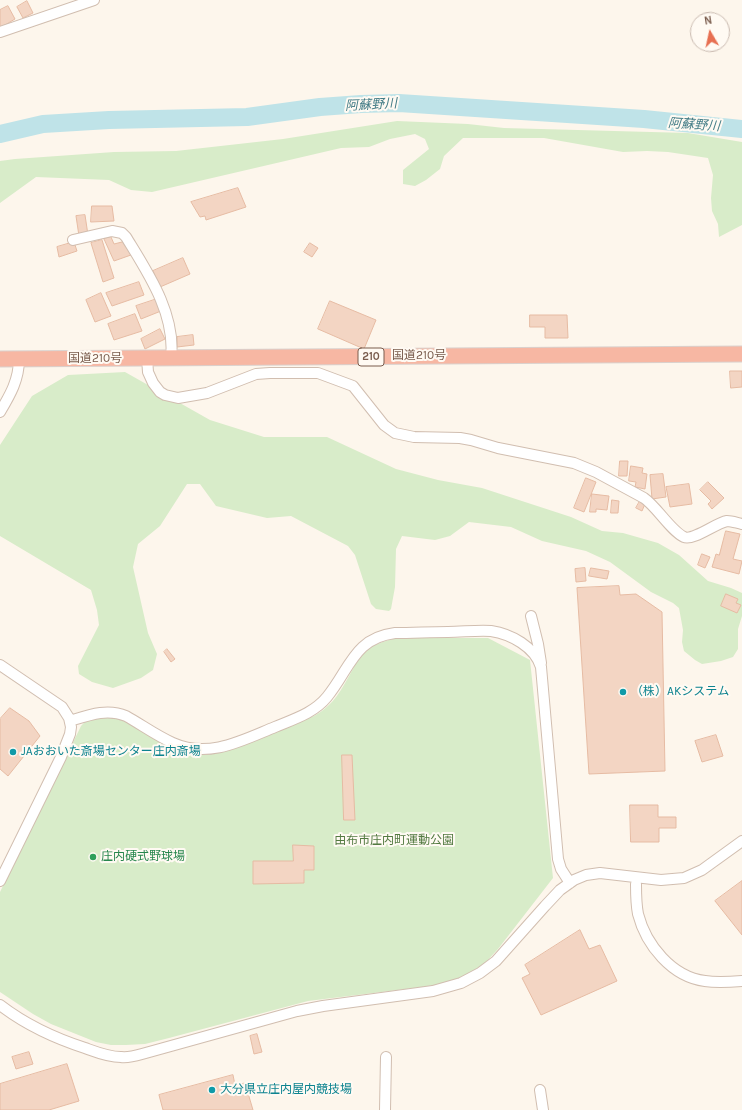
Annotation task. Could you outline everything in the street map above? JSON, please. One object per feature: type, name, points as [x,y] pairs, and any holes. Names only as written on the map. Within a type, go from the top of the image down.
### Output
[{"type":"highway","name":"国道210号","points":[[0,359],[742,354]]},
{"type":"street","points":[[0,32],[94,0]]},
{"type":"street","points":[[73,240],[112,231],[122,233],[126,237],[154,283],[158,293],[170,330],[172,341],[171,358]]},
{"type":"street","points":[[147,358],[148,372],[153,383],[160,392],[165,395],[178,398],[207,393],[256,374],[318,373],[354,386],[384,425],[395,433],[414,437],[460,438],[471,440],[498,448],[578,465],[596,472],[644,498],[680,535],[684,537],[691,537],[727,521],[742,524]]},
{"type":"street","points":[[0,412],[10,395],[18,375],[19,359]]},
{"type":"street","points":[[531,616],[538,644],[542,673],[558,860],[561,869],[570,883]]},
{"type":"street","points":[[70,721],[95,713],[119,713],[168,741],[182,746],[207,750],[226,746],[312,710],[327,697],[362,646],[381,636],[395,633],[485,631],[504,634],[522,644],[532,652],[538,660],[542,673]]},
{"type":"street","points":[[0,665],[62,707],[68,714],[70,721],[70,734],[63,752],[0,881]]},
{"type":"street","points":[[0,1005],[34,1027],[56,1038],[109,1056],[122,1057],[134,1056],[297,1011],[433,991],[461,983],[480,973],[496,961],[560,890],[580,877],[593,874],[661,880],[684,878],[702,870],[742,840]]},
{"type":"street","points":[[636,884],[636,904],[640,922],[649,941],[666,961],[680,972],[704,981],[742,981]]},
{"type":"street","points":[[385,1110],[386,1057]]},
{"type":"street","points":[[540,1090],[543,1110]]},
{"type":"green space","points":[[397,121],[468,124],[504,128],[688,133],[742,142],[742,225],[719,237],[718,224],[712,211],[711,198],[713,175],[708,158],[668,152],[623,152],[544,138],[463,138],[444,156],[440,169],[426,180],[415,186],[403,184],[403,170],[429,149],[425,139],[415,134],[390,139],[369,147],[341,148],[152,192],[131,190],[109,180],[36,177],[0,203],[0,161],[114,152],[176,151],[283,139]]},
{"type":"green space","points":[[125,372],[210,420],[264,437],[327,437],[396,469],[438,480],[482,488],[571,517],[602,531],[623,533],[658,543],[679,555],[708,581],[742,593],[742,616],[738,629],[738,649],[733,657],[721,661],[702,664],[684,651],[682,642],[683,630],[679,608],[673,603],[651,592],[610,562],[586,551],[542,541],[511,527],[469,522],[450,536],[435,540],[402,536],[396,549],[395,587],[391,609],[389,611],[376,609],[371,604],[355,555],[348,546],[291,516],[267,518],[216,506],[200,484],[187,484],[160,526],[138,544],[133,567],[148,633],[157,654],[153,670],[141,678],[113,688],[92,682],[79,674],[78,666],[99,625],[97,610],[91,590],[0,536],[0,445],[32,396],[68,375]]},
{"type":"green space","name":"由布市庄内町運動公園","points":[[396,638],[488,638],[530,660],[553,878],[498,949],[485,963],[457,979],[439,985],[308,1001],[145,1044],[111,1045],[96,1042],[51,1024],[0,992],[0,892],[81,726],[85,722],[95,718],[107,716],[119,718],[132,724],[177,751],[201,755],[226,751],[314,716],[327,707],[337,696],[363,652],[376,644]]},
{"type":"building","points":[[27,1],[33,13],[23,18],[17,7]]},
{"type":"building","points":[[8,6],[15,19],[0,28],[0,10]]},
{"type":"building","points":[[238,188],[246,207],[206,220],[205,216],[200,217],[191,202]]},
{"type":"building","points":[[92,206],[112,206],[114,221],[91,222]]},
{"type":"building","points":[[85,215],[88,235],[79,236],[76,216]]},
{"type":"building","points":[[111,237],[114,244],[126,241],[131,255],[114,261],[104,239]]},
{"type":"building","points":[[102,240],[114,278],[103,282],[91,243]]},
{"type":"building","points":[[74,242],[77,251],[59,257],[57,247]]},
{"type":"building","points":[[310,243],[318,248],[312,257],[304,252]]},
{"type":"building","points":[[183,258],[190,274],[160,287],[153,271]]},
{"type":"building","points":[[139,282],[144,295],[112,306],[106,293]]},
{"type":"building","points":[[101,293],[111,316],[95,322],[86,300]]},
{"type":"building","points":[[157,299],[161,311],[141,319],[136,306]]},
{"type":"building","points":[[330,301],[376,320],[364,349],[318,329]]},
{"type":"building","points":[[135,314],[142,331],[114,340],[108,324]]},
{"type":"building","points":[[530,315],[567,315],[568,338],[545,338],[545,327],[530,327]]},
{"type":"building","points":[[160,329],[165,339],[145,349],[141,339]]},
{"type":"building","points":[[193,335],[194,345],[177,347],[177,337]]},
{"type":"building","points":[[730,371],[742,371],[742,387],[731,388]]},
{"type":"building","points":[[620,461],[628,461],[627,476],[619,476]]},
{"type":"building","points":[[631,466],[643,468],[642,473],[647,474],[645,489],[635,487],[636,482],[629,481]]},
{"type":"building","points":[[663,474],[666,497],[652,499],[650,475]]},
{"type":"building","points":[[586,478],[596,482],[584,512],[574,508]]},
{"type":"building","points":[[708,482],[724,498],[712,509],[708,504],[711,501],[700,490]]},
{"type":"building","points":[[689,484],[692,504],[670,507],[666,487]]},
{"type":"building","points":[[592,494],[609,496],[607,510],[596,509],[596,512],[590,512]]},
{"type":"building","points":[[612,500],[619,501],[618,513],[611,513]]},
{"type":"building","points":[[640,501],[645,504],[642,511],[636,508]]},
{"type":"building","points":[[726,531],[740,534],[733,559],[742,561],[739,574],[712,567],[716,554],[719,555]]},
{"type":"building","points":[[702,554],[710,557],[705,568],[698,565]]},
{"type":"building","points":[[585,568],[586,581],[576,582],[575,569]]},
{"type":"building","points":[[591,568],[609,571],[607,579],[589,576]]},
{"type":"building","name":"（株）AKシステム","points":[[619,586],[620,595],[636,594],[662,612],[665,771],[589,774],[577,588]]},
{"type":"building","points":[[726,594],[738,599],[736,603],[741,605],[737,613],[721,606]]},
{"type":"building","points":[[167,649],[175,659],[171,662],[164,652]]},
{"type":"building","name":"JAおおいた斎場センター庄内斎場","points":[[10,708],[29,721],[40,736],[8,776],[0,769],[0,719]]},
{"type":"building","points":[[716,735],[723,756],[702,762],[695,741]]},
{"type":"building","points":[[342,755],[352,755],[355,820],[344,820]]},
{"type":"building","points":[[630,805],[658,805],[658,817],[676,817],[676,828],[659,828],[659,842],[631,842]]},
{"type":"building","points":[[293,845],[314,846],[314,870],[304,870],[304,883],[253,884],[253,861],[293,861]]},
{"type":"building","points":[[742,881],[742,935],[715,901]]},
{"type":"building","points":[[580,930],[589,949],[600,945],[617,981],[541,1015],[522,978],[530,974],[525,965]]},
{"type":"building","points":[[257,1034],[262,1052],[254,1054],[250,1036]]},
{"type":"building","points":[[29,1052],[33,1064],[16,1069],[12,1057]]},
{"type":"building","points":[[67,1064],[79,1101],[49,1110],[0,1110],[0,1084]]},
{"type":"building","name":"大分県立庄内屋内競技場","points":[[233,1075],[235,1085],[245,1083],[253,1110],[163,1110],[159,1095]]},
{"type":"waterway","name":"阿蘇野川","points":[[0,134],[43,124],[109,120],[247,117],[320,107],[399,103],[644,119],[742,129]]},
{"type":"place","name":"（株）AKシステム","points":[[623,692]]},
{"type":"place","name":"JAおおいた斎場センター庄内斎場","points":[[13,752]]},
{"type":"place","name":"庄内硬式野球場","points":[[93,857]]},
{"type":"place","name":"大分県立庄内屋内競技場","points":[[212,1090]]}]
